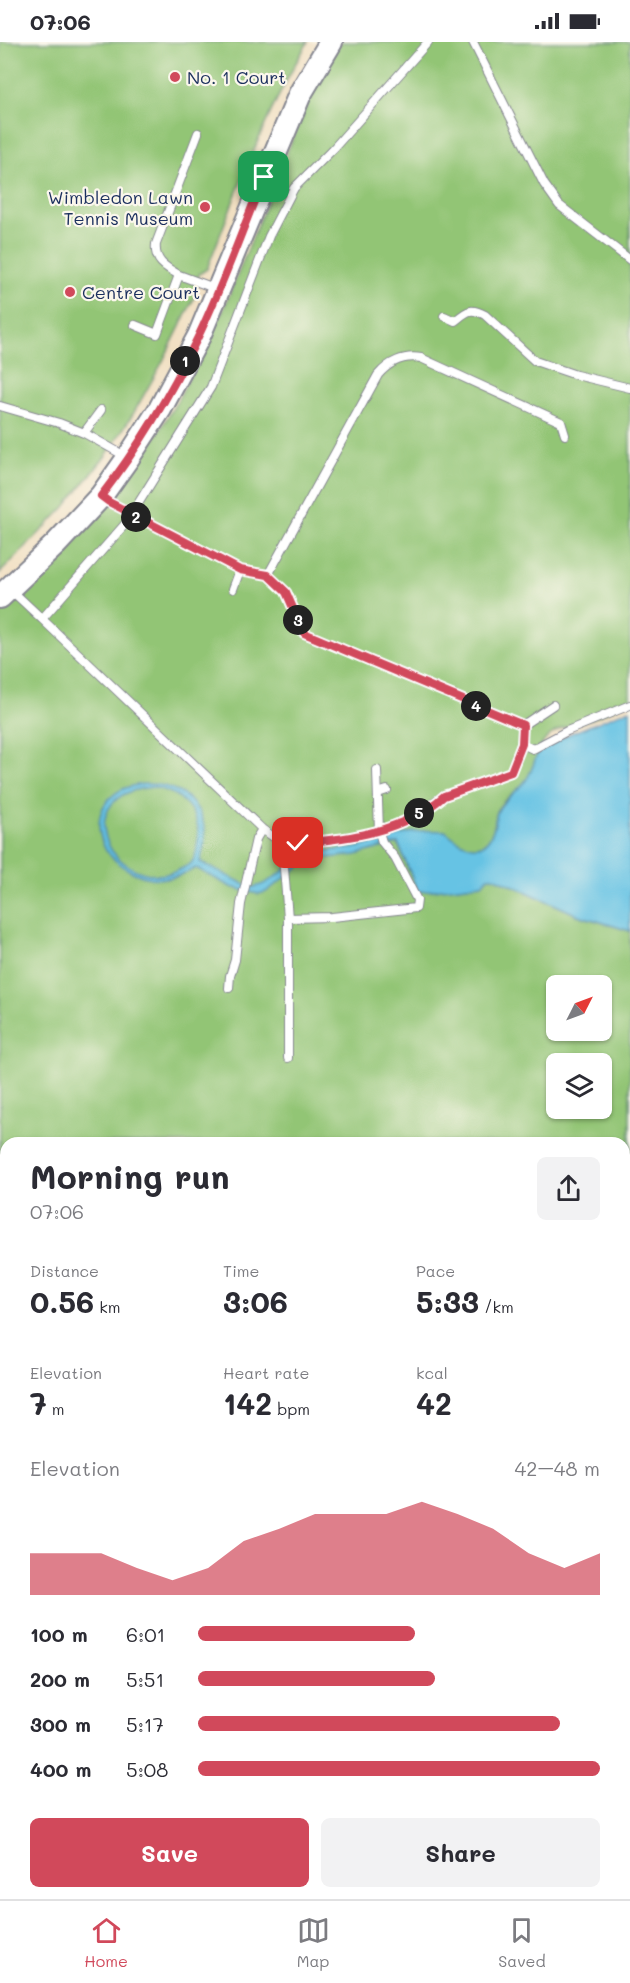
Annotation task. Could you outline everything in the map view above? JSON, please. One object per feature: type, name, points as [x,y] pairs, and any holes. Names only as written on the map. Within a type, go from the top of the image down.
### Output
[{"type":"street","points":[[5,593],[101,496],[128,458],[175,382],[199,336],[300,94],[331,42]]},
{"type":"lane","points":[[42,620],[126,523],[211,387],[269,236],[294,188],[333,149],[428,42]]},
{"type":"lane","points":[[473,42],[544,184],[559,205],[630,260]]},
{"type":"lane","points":[[198,133],[156,244],[157,258],[163,265],[179,275],[218,289]]},
{"type":"lane","points":[[135,325],[157,334],[179,275]]},
{"type":"lane","points":[[444,316],[455,321],[467,311],[476,310],[485,315],[535,361],[576,375],[630,388]]},
{"type":"lane","points":[[268,575],[374,380],[382,370],[398,360],[411,357],[430,362],[561,422],[565,435]]},
{"type":"lane","points":[[0,406],[59,423],[128,458]]},
{"type":"lane","points":[[84,434],[101,410]]},
{"type":"lane","points":[[101,496],[240,570],[268,575],[286,592],[304,633],[523,725]]},
{"type":"lane","points":[[233,589],[240,570]]},
{"type":"lane","points":[[5,593],[42,620],[262,829],[282,843],[326,841],[379,832],[407,820],[435,804],[444,796],[511,772],[522,744],[523,725]]},
{"type":"lane","points":[[523,725],[553,705]]},
{"type":"lane","points":[[522,744],[533,749],[567,731],[630,705]]},
{"type":"lane","points":[[288,918],[332,917],[416,908],[417,900],[395,858],[382,842],[379,832],[377,770]]},
{"type":"lane","points":[[378,792],[387,790]]},
{"type":"lane","points":[[229,988],[235,960],[241,904],[256,839],[262,829]]},
{"type":"lane","points":[[282,843],[288,918],[288,1058]]},
{"type":"green space","points":[[0,42],[308,42],[265,125],[207,269],[199,274],[196,294],[162,363],[133,414],[105,457],[64,508],[0,573]]},
{"type":"green space","points":[[341,42],[630,42],[630,700],[597,717],[558,730],[547,738],[540,748],[527,780],[498,809],[493,831],[483,844],[470,846],[463,844],[445,831],[395,837],[418,892],[494,877],[578,915],[630,931],[630,1137],[0,1137],[0,611],[114,495],[146,453],[176,403],[217,325],[314,86]]},
{"type":"water","points":[[630,709],[630,931],[578,915],[494,877],[488,877],[482,884],[418,892],[398,843],[356,855],[308,860],[266,892],[258,894],[231,887],[196,868],[179,876],[162,879],[136,874],[109,855],[100,834],[101,813],[110,798],[125,788],[143,784],[162,786],[181,793],[195,807],[204,826],[204,844],[200,862],[250,887],[256,887],[270,880],[304,855],[354,848],[412,832],[445,831],[464,844],[478,846],[489,839],[500,807],[528,777],[539,749]],"holes":[[[153,787],[172,793],[187,804],[196,820],[198,840],[196,854],[190,864],[172,873],[153,875],[126,864],[112,851],[105,835],[104,825],[109,808],[120,796],[144,788]]]},
{"type":"place","name":"No. 1 Court","points":[[175,77]]},
{"type":"place","name":"Wimbledon Lawn Tennis Museum","points":[[205,207]]},
{"type":"place","name":"Centre Court","points":[[70,292]]},
{"type":"route","points":[[264,177],[199,336],[160,409],[101,496],[240,570],[268,575],[286,592],[304,633],[523,725],[522,744],[511,772],[444,796],[435,804],[407,820],[379,832],[298,843]]}]
